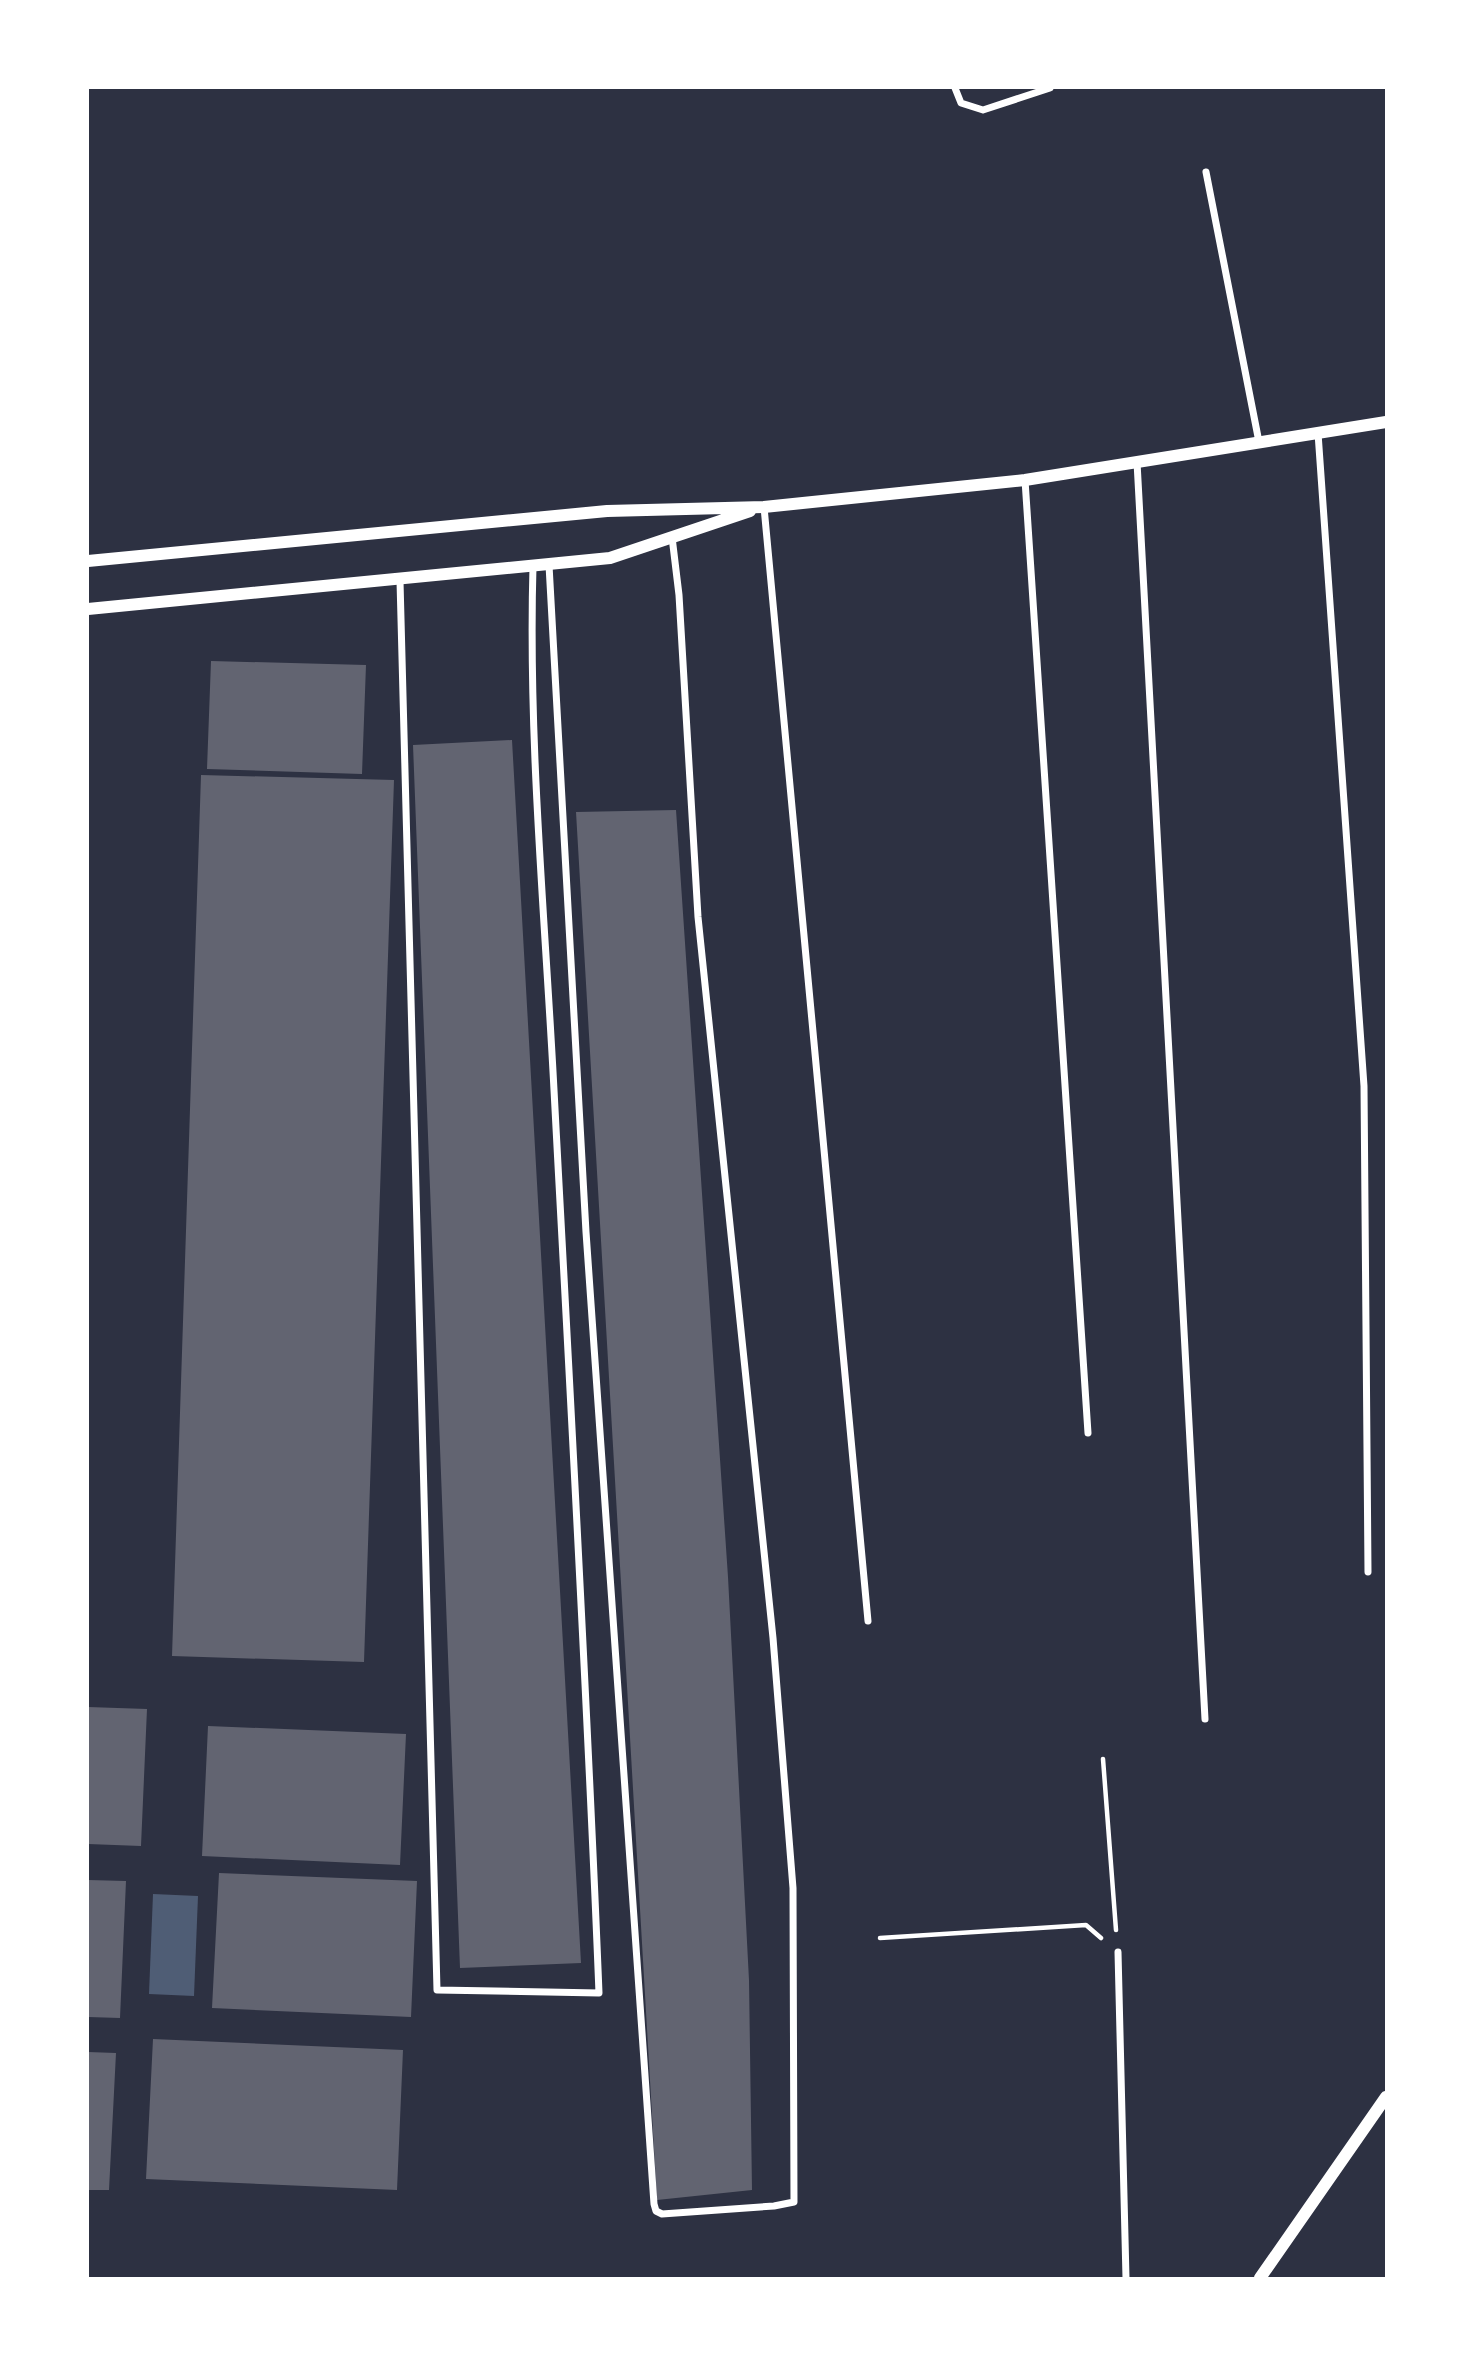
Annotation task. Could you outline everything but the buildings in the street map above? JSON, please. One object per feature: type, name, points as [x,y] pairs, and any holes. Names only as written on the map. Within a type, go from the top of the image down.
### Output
[{"type":"street","points":[[955,88],[961,103],[983,110],[1049,88]]},
{"type":"street","points":[[1206,172],[1259,442]]},
{"type":"street","points":[[88,561],[607,511],[764,507],[1025,480],[1387,422]]},
{"type":"street","points":[[1318,433],[1364,1086],[1368,1572]]},
{"type":"street","points":[[1137,462],[1205,1718]]},
{"type":"street","points":[[1025,480],[1088,1433]]},
{"type":"street","points":[[88,609],[400,581],[610,558],[764,507]]},
{"type":"street","points":[[764,507],[868,1621]]},
{"type":"street","points":[[549,565],[586,1232],[653,2204],[656,2211],[662,2214],[774,2206],[794,2202],[793,1888],[769,1598],[698,917],[679,595],[672,537]]},
{"type":"street","points":[[400,581],[437,1990],[599,1993],[586,1656],[539,817],[531,620],[533,566]]},
{"type":"street","points":[[1118,1952],[1126,2278]]},
{"type":"street","points":[[1260,2278],[1387,2097]]},
{"type":"path","points":[[1103,1759],[1118,1952]]},
{"type":"path","points":[[880,1938],[1086,1925],[1118,1952]]},
{"type":"water","points":[[153,1894],[198,1896],[194,1996],[149,1994]]}]
